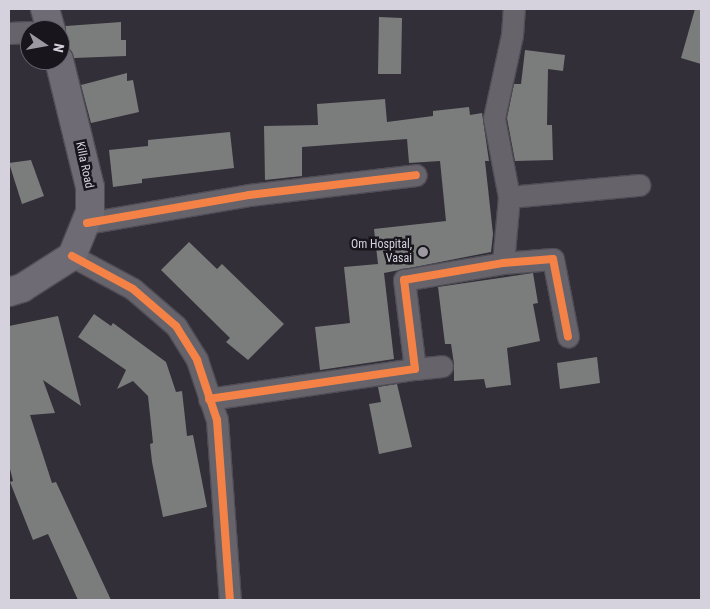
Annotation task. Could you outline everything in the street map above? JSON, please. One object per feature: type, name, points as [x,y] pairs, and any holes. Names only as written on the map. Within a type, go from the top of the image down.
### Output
[{"type":"main road","name":"Killa Road","points":[[61,70],[90,186],[87,223],[72,256]]},
{"type":"main road","points":[[9,292],[22,288],[72,256]]},
{"type":"street","points":[[503,263],[509,197],[494,118],[512,35],[514,9]]},
{"type":"street","points":[[87,223],[249,194],[416,175]]},
{"type":"street","points":[[509,197],[639,185]]},
{"type":"street","points":[[72,256],[133,289],[176,326],[198,360],[216,420],[230,600]]},
{"type":"street","points":[[415,369],[404,280],[503,263],[553,259],[568,337]]},
{"type":"street","points":[[210,399],[442,366]]},
{"type":"building","points":[[695,9],[701,9],[701,64],[681,58]]},
{"type":"building","points":[[379,17],[402,18],[401,74],[378,74]]},
{"type":"building","points":[[121,22],[121,40],[126,40],[126,56],[74,58],[70,53],[70,26]]},
{"type":"building","points":[[525,50],[565,55],[563,71],[548,69],[547,125],[552,125],[553,160],[515,161],[507,118],[514,84],[521,84]]},
{"type":"building","points":[[127,73],[127,81],[133,80],[139,112],[91,123],[81,85]]},
{"type":"building","points":[[385,99],[387,122],[433,116],[433,111],[469,107],[470,115],[482,113],[489,161],[485,161],[493,234],[491,252],[384,273],[394,359],[320,370],[315,327],[350,323],[344,267],[378,264],[374,229],[446,221],[440,161],[409,163],[407,139],[302,147],[302,176],[265,180],[264,126],[318,125],[317,104]]},
{"type":"building","points":[[230,132],[234,168],[142,179],[142,183],[113,187],[109,150],[148,146],[148,140]]},
{"type":"building","points":[[31,160],[44,196],[22,204],[9,163]]},
{"type":"building","points":[[189,242],[217,269],[222,264],[284,324],[248,360],[226,342],[230,338],[161,270]]},
{"type":"building","points":[[533,273],[538,303],[533,304],[540,341],[507,348],[511,385],[486,388],[484,379],[454,381],[451,344],[445,344],[438,287]]},
{"type":"building","points":[[94,314],[111,326],[113,323],[166,362],[176,392],[182,391],[187,436],[193,435],[207,507],[163,517],[152,462],[150,444],[153,443],[148,396],[133,381],[117,389],[126,370],[78,337]]},
{"type":"building","points":[[58,316],[81,406],[43,380],[55,413],[30,415],[52,483],[56,482],[111,600],[78,600],[48,534],[33,540],[10,482],[13,481],[9,465],[9,326]]},
{"type":"building","points":[[597,357],[600,383],[560,389],[557,363]]},
{"type":"building","points":[[397,384],[412,447],[379,454],[369,404],[381,402],[378,387]]},
{"type":"cycle path","points":[[87,223],[249,195],[416,175]]},
{"type":"cycle path","points":[[72,256],[133,289],[176,326],[197,360],[217,420],[230,600]]},
{"type":"cycle path","points":[[209,399],[415,369],[404,280],[503,263],[553,259],[568,337]]},
{"type":"place","name":"Om Hospital, Vasai","points":[[423,252]]}]
